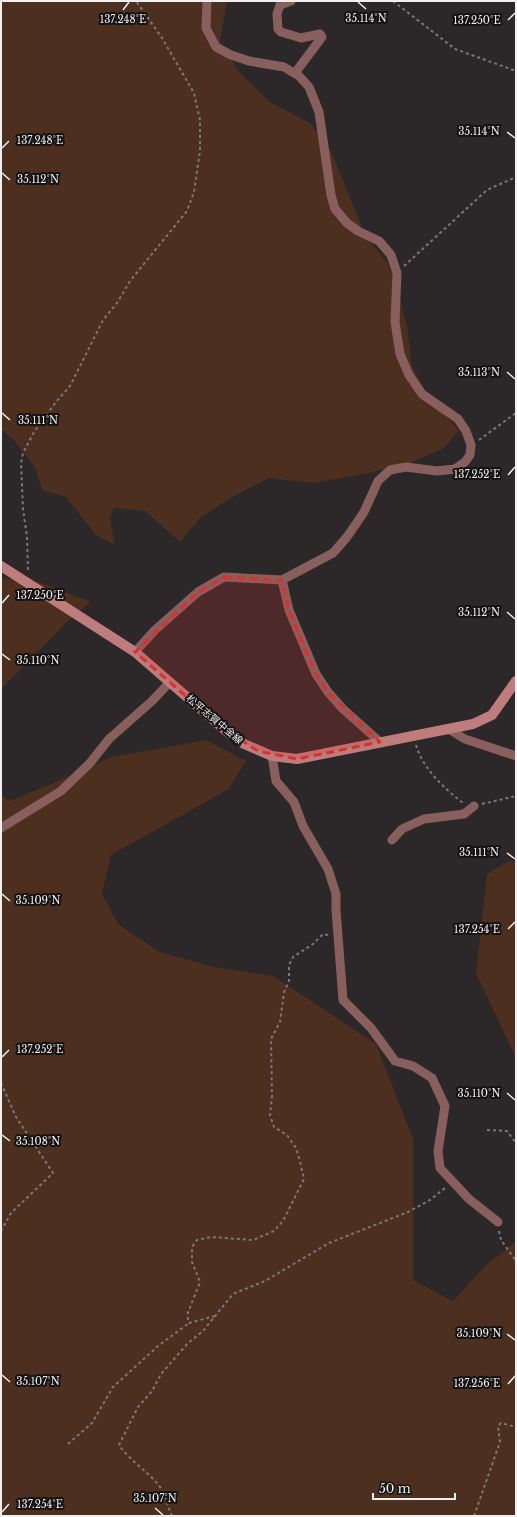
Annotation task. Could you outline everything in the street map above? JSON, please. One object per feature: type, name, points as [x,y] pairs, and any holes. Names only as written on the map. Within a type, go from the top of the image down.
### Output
[{"type":"main road","name":"松平志賀中金線","points":[[1,566],[135,652],[244,744],[272,756],[297,759],[380,742],[450,730],[473,724],[492,715],[516,681]]},
{"type":"street","points":[[135,652],[155,630],[198,592],[224,577],[282,580],[333,553],[347,537],[364,512],[378,481],[390,470],[406,468],[437,471],[455,470],[465,462],[470,455],[471,445],[466,431],[458,419],[422,394],[409,375],[400,354],[395,322],[397,273],[391,255],[379,241],[358,231],[347,223],[335,208],[331,194],[319,112],[309,87],[299,76],[284,67],[231,55],[216,47],[206,28],[207,1]]},
{"type":"street","points":[[291,1],[280,5],[278,9],[276,14],[278,29],[281,32],[301,38],[320,34],[322,37],[295,73]]},
{"type":"street","points":[[282,580],[289,610],[316,674],[328,692],[343,709],[380,742]]},
{"type":"street","points":[[1,828],[61,791],[90,763],[109,739],[152,701],[170,682]]},
{"type":"street","points":[[450,730],[465,739],[516,756]]},
{"type":"street","points":[[272,756],[276,781],[294,802],[303,826],[328,868],[336,894],[343,1000],[371,1028],[395,1061],[413,1066],[432,1078],[445,1106],[438,1151],[440,1168],[469,1199],[498,1222]]},
{"type":"street","points":[[392,840],[402,829],[424,819],[464,814],[474,806]]},
{"type":"path","points":[[27,582],[27,537],[23,509],[21,463],[23,453],[34,432],[70,386],[103,320],[130,281],[187,211],[194,192],[200,151],[200,120],[194,93],[162,38],[136,1]]},
{"type":"path","points":[[393,1],[455,49],[516,71]]},
{"type":"path","points":[[397,273],[487,190],[516,177]]},
{"type":"path","points":[[471,445],[516,413]]},
{"type":"path","points":[[414,736],[418,750],[432,773],[451,794],[466,806],[474,806],[516,796]]},
{"type":"path","points":[[189,1323],[187,1315],[200,1282],[192,1262],[192,1247],[198,1240],[211,1237],[253,1240],[274,1231],[283,1221],[304,1179],[296,1148],[287,1135],[274,1127],[270,1115],[272,1096],[271,1039],[280,1022],[284,992],[289,981],[289,965],[293,957],[313,944],[323,934],[339,937]]},
{"type":"path","points":[[1,1083],[16,1117],[53,1173],[11,1213],[1,1231]]},
{"type":"path","points":[[487,1130],[507,1131],[516,1143]]},
{"type":"path","points":[[172,1516],[160,1488],[144,1469],[126,1455],[119,1445],[138,1407],[152,1392],[161,1374],[188,1343],[203,1331],[233,1294],[266,1281],[329,1243],[408,1212],[430,1200],[444,1189],[451,1180]]},
{"type":"path","points":[[498,1222],[501,1240],[516,1261]]},
{"type":"path","points":[[68,1444],[92,1423],[113,1387],[158,1346],[189,1323],[215,1316]]},
{"type":"path","points":[[474,1516],[500,1442],[498,1426],[501,1423],[516,1427]]},
{"type":"highlighted area","points":[[224,577],[282,580],[289,610],[316,674],[328,692],[380,742],[297,759],[258,751],[225,730],[135,652],[198,592]]},
{"type":"shaded area","points":[[1,1],[227,1],[220,41],[239,72],[270,102],[310,123],[331,151],[365,235],[388,264],[407,326],[412,366],[431,401],[459,430],[444,448],[410,463],[364,474],[312,483],[269,478],[227,500],[200,518],[180,542],[145,511],[114,508],[110,518],[115,545],[96,535],[66,497],[42,490],[35,467],[14,440],[1,429]]},
{"type":"shaded area","points":[[1,578],[39,582],[91,602],[69,620],[1,689]]},
{"type":"shaded area","points":[[206,740],[246,761],[229,789],[111,855],[102,894],[118,924],[160,952],[214,967],[273,976],[376,1044],[413,1139],[413,1280],[453,1301],[484,1267],[516,1241],[516,1516],[1,1516],[1,795],[10,801],[112,757]]},
{"type":"shaded area","points":[[511,860],[516,864],[516,1058],[476,973],[487,874]]}]
